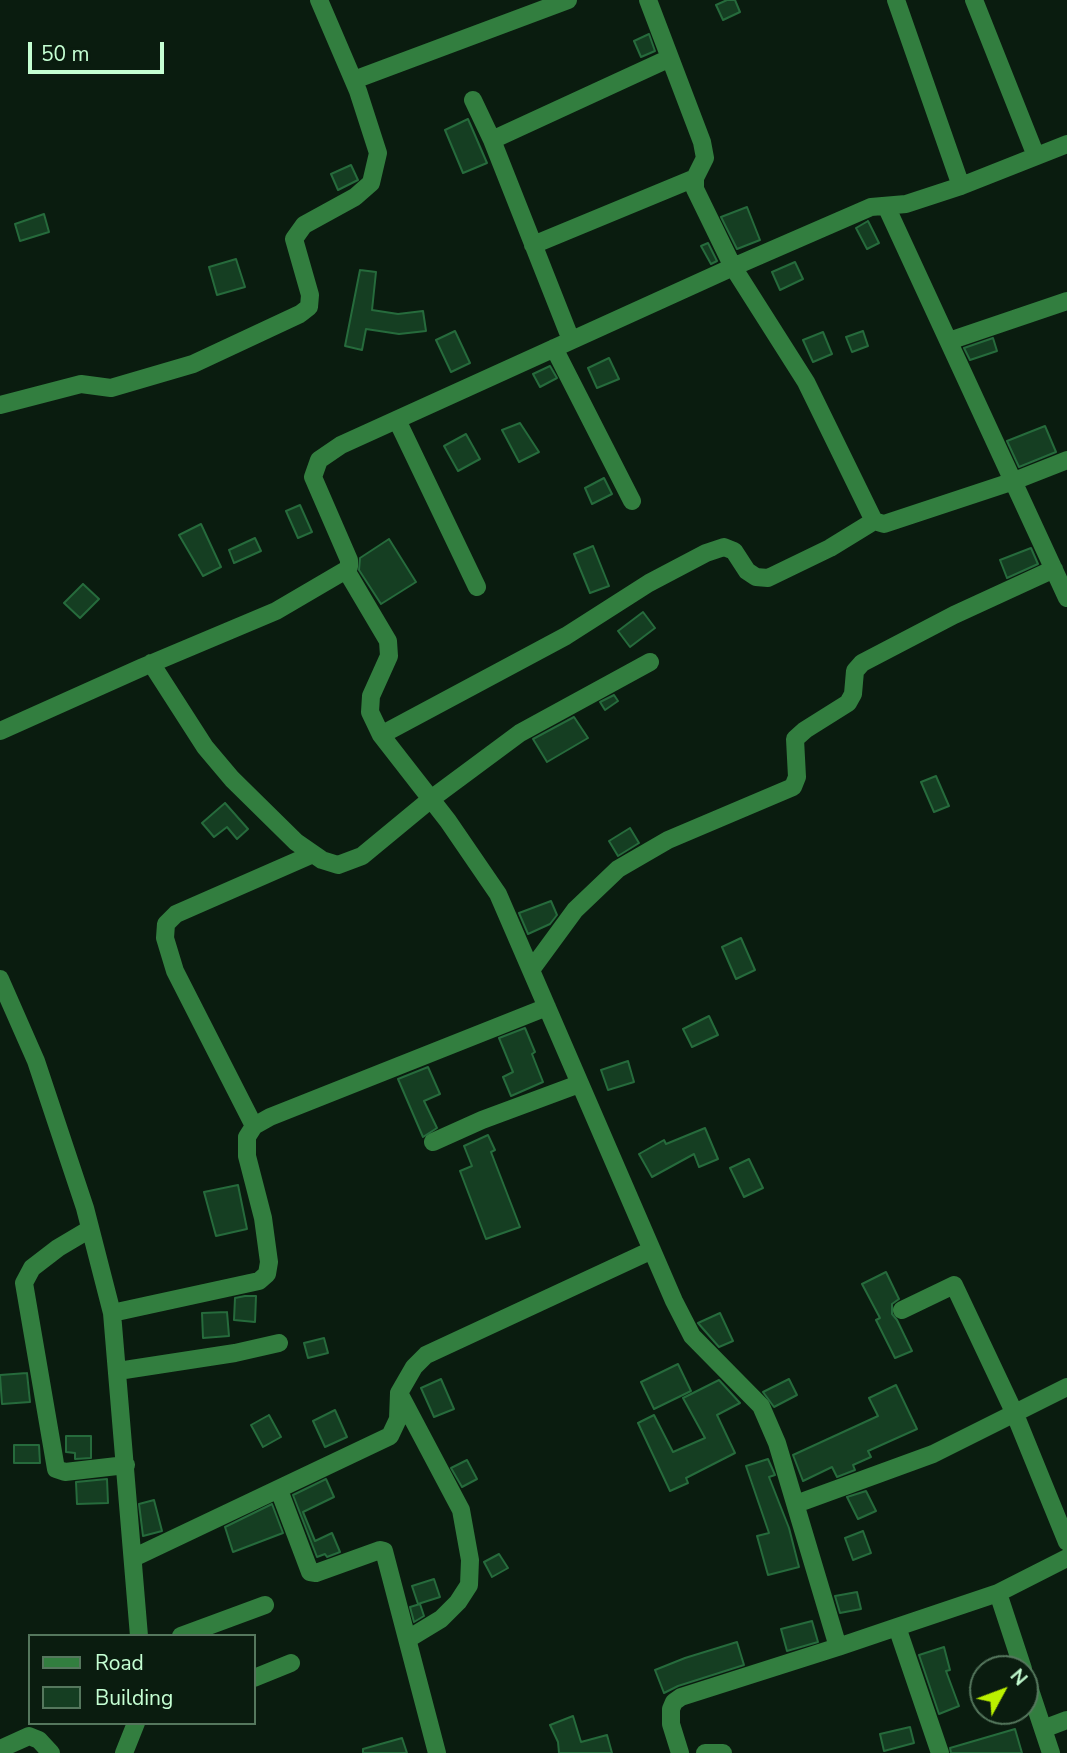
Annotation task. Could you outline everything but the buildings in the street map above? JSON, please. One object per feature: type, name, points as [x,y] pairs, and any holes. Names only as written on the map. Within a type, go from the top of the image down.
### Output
[{"type":"street","points":[[0,405],[81,384],[111,387],[193,364],[300,314],[309,307],[310,295],[294,239],[304,225],[355,197],[371,183],[377,153],[354,80],[319,0]]},
{"type":"street","points":[[354,80],[568,0]]},
{"type":"street","points":[[648,0],[704,150],[705,159],[695,178],[695,189],[733,267],[806,382],[874,520],[884,524],[1014,481],[1067,460]]},
{"type":"street","points":[[896,0],[961,186]]},
{"type":"street","points":[[974,0],[1036,156]]},
{"type":"street","points":[[492,140],[670,58]]},
{"type":"street","points":[[473,100],[492,140],[533,245],[563,344],[632,501]]},
{"type":"street","points":[[0,731],[151,663],[276,611],[346,570],[349,560],[313,477],[318,460],[341,445],[871,207],[906,204],[961,186],[1067,144]]},
{"type":"street","points":[[533,245],[695,178]]},
{"type":"street","points":[[886,205],[1067,598]]},
{"type":"street","points":[[949,341],[1067,302]]},
{"type":"street","points":[[397,420],[477,587]]},
{"type":"street","points":[[381,735],[566,636],[649,583],[706,553],[724,547],[734,551],[747,571],[756,577],[768,578],[830,548],[874,520]]},
{"type":"street","points":[[531,970],[575,910],[618,869],[668,840],[793,787],[797,777],[795,739],[848,703],[853,694],[855,671],[862,663],[954,615],[1054,569]]},
{"type":"street","points":[[346,570],[388,641],[389,656],[371,696],[370,712],[381,735],[431,799],[498,894],[579,1084],[692,1336],[761,1406],[777,1443],[838,1647]]},
{"type":"street","points":[[151,663],[205,747],[232,779],[296,842],[322,860],[338,865],[362,856],[431,799],[520,733],[650,662]]},
{"type":"street","points":[[254,1126],[175,971],[165,938],[166,925],[176,914],[313,854]]},
{"type":"street","points":[[0,978],[36,1060],[85,1208],[112,1312],[139,1634]]},
{"type":"street","points":[[112,1312],[259,1281],[267,1273],[269,1262],[263,1218],[247,1156],[247,1137],[254,1126],[270,1117],[547,1007]]},
{"type":"street","points":[[433,1142],[482,1120],[579,1084]]},
{"type":"street","points":[[90,1229],[32,1268],[24,1283],[56,1469],[65,1472],[125,1465]]},
{"type":"street","points":[[133,1558],[390,1436],[398,1419],[399,1393],[414,1367],[426,1355],[652,1250]]},
{"type":"street","points":[[902,1310],[954,1285],[1014,1412],[1067,1542]]},
{"type":"street","points":[[118,1371],[235,1353],[279,1343]]},
{"type":"street","points":[[796,1504],[933,1454],[1067,1387]]},
{"type":"street","points":[[399,1393],[461,1510],[470,1560],[469,1585],[458,1602],[441,1619],[408,1639]]},
{"type":"street","points":[[279,1490],[310,1572],[316,1573],[380,1550],[384,1551],[437,1753]]},
{"type":"street","points":[[680,1753],[671,1724],[671,1709],[674,1702],[681,1697],[998,1593],[1067,1558]]},
{"type":"street","points":[[998,1593],[1018,1655]]},
{"type":"street","points":[[186,1634],[265,1605]]},
{"type":"street","points":[[897,1627],[940,1753]]},
{"type":"street","points":[[256,1677],[291,1662]]},
{"type":"street","points":[[1039,1717],[1051,1753]]},
{"type":"street","points":[[1043,1729],[1067,1720]]},
{"type":"street","points":[[126,1752],[140,1725]]},
{"type":"street","points":[[0,1749],[29,1736],[39,1740],[51,1753]]},
{"type":"street","points":[[705,1753],[723,1753]]}]
